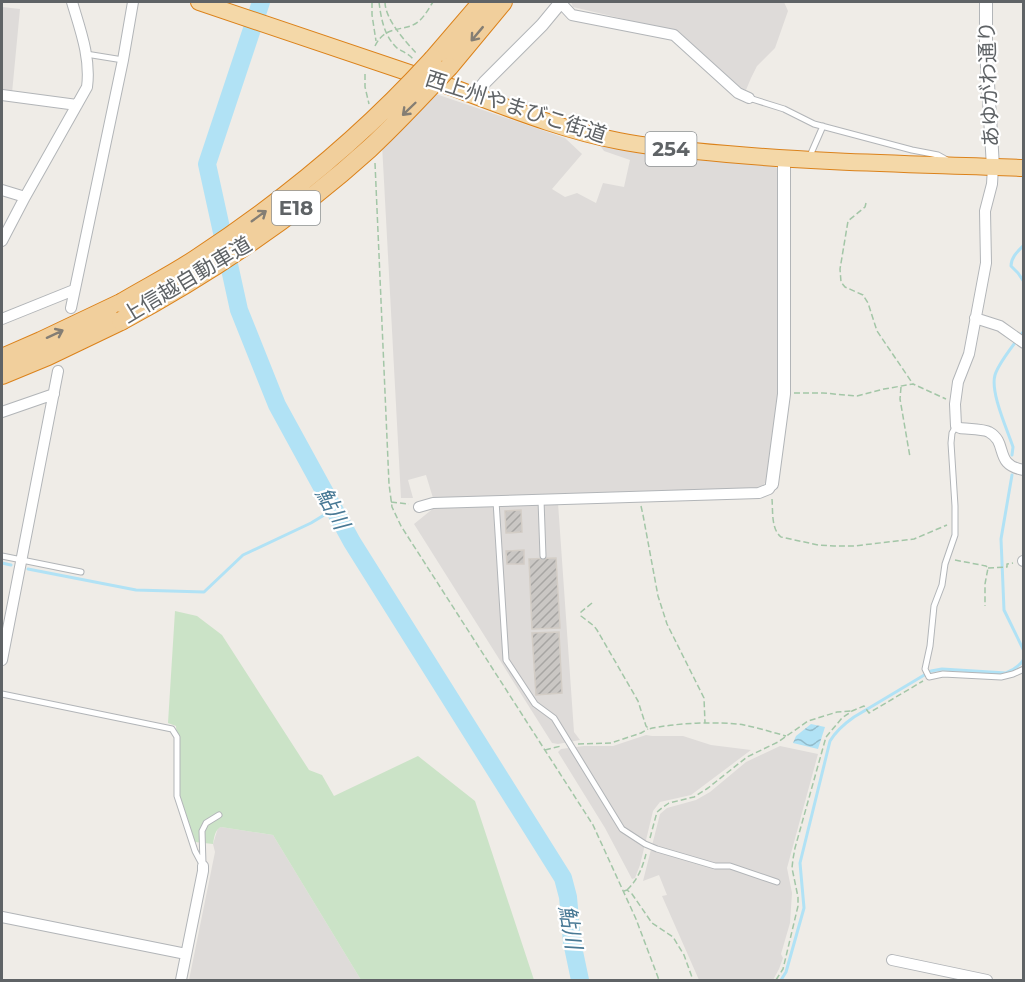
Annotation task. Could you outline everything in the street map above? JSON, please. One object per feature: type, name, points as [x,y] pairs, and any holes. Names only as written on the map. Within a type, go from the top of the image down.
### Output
[{"type":"highway","name":"西上州やまびこ街道","points":[[199,2],[367,62],[566,128],[617,141],[666,149],[784,159],[1023,168]]},
{"type":"highway","name":"上信越自動車道","points":[[2,358],[121,303],[194,260],[245,226],[336,155],[382,113],[433,60],[482,2]]},
{"type":"highway","name":"上信越自動車道","points":[[2,375],[121,321],[201,275],[254,240],[370,147],[422,96],[433,60],[503,2]]},
{"type":"street","points":[[2,239],[87,87],[86,54],[72,2]]},
{"type":"street","points":[[70,308],[123,60],[133,2]]},
{"type":"street","points":[[475,96],[485,82],[542,25],[561,2],[573,15],[674,35],[738,93],[749,98]]},
{"type":"street","name":"あゆがわ通り","points":[[986,2],[986,50],[993,167]]},
{"type":"street","points":[[2,95],[76,105]]},
{"type":"street","points":[[419,507],[433,503],[759,493],[771,487],[784,394],[784,159]]},
{"type":"street","points":[[993,167],[992,184],[985,211],[986,263],[969,354],[958,382],[955,404],[956,426],[989,432],[999,442],[1005,460],[1010,466],[1023,470]]},
{"type":"street","points":[[2,190],[25,197]]},
{"type":"street","points":[[2,319],[74,290]]},
{"type":"street","points":[[975,318],[1000,326],[1023,343]]},
{"type":"street","points":[[2,660],[58,371]]},
{"type":"street","points":[[2,412],[54,394]]},
{"type":"street","points":[[181,981],[203,871],[202,866]]},
{"type":"street","points":[[2,917],[186,954]]},
{"type":"street","points":[[892,960],[987,981]]},
{"type":"lane","points":[[86,54],[123,60]]},
{"type":"lane","points":[[749,98],[784,109],[814,124],[938,155],[946,160],[948,165]]},
{"type":"lane","points":[[808,160],[824,126]]},
{"type":"lane","points":[[956,426],[952,433],[951,443],[956,535],[948,554],[942,585],[934,606],[927,674],[1001,677],[1023,669]]},
{"type":"lane","points":[[541,500],[543,556]]},
{"type":"lane","points":[[496,501],[505,656],[535,704],[554,718],[622,829],[657,849],[715,866],[730,866],[777,882]]},
{"type":"lane","points":[[2,556],[81,572]]},
{"type":"lane","points":[[2,694],[172,729],[177,737],[177,796],[202,866]]},
{"type":"lane","points":[[202,866],[202,831],[206,823],[219,815]]},
{"type":"path","points":[[372,2],[376,42]]},
{"type":"path","points":[[379,2],[384,28],[396,46],[412,56],[413,65]]},
{"type":"path","points":[[385,2],[390,20],[404,39],[433,60]]},
{"type":"path","points":[[370,109],[364,75],[376,42],[397,28],[411,26],[419,21],[433,2]]},
{"type":"path","points":[[375,156],[388,473],[391,502],[396,518],[593,825],[640,928],[659,981]]},
{"type":"path","points":[[866,203],[865,207],[848,221],[840,269],[841,282],[845,287],[863,295],[877,331],[914,384],[955,404]]},
{"type":"path","points":[[784,394],[823,393],[857,396],[914,384]]},
{"type":"path","points":[[901,386],[900,399],[910,458]]},
{"type":"path","points":[[771,487],[775,528],[781,537],[834,546],[854,546],[909,540],[947,525],[956,524]]},
{"type":"path","points":[[638,497],[658,596],[667,624],[704,698],[705,724]]},
{"type":"path","points":[[391,502],[419,507]]},
{"type":"path","points":[[948,554],[953,559],[988,568],[1005,567]]},
{"type":"path","points":[[986,606],[985,584],[988,568]]},
{"type":"path","points":[[592,603],[581,612],[581,616],[597,630],[638,701],[649,729]]},
{"type":"path","points":[[776,981],[783,969],[798,906],[792,868],[793,860],[826,737],[838,722],[852,711],[864,706],[868,713],[927,674]]},
{"type":"path","points":[[623,891],[636,881],[657,812],[663,807],[669,803],[694,797],[747,757],[772,746],[813,718],[852,711]]},
{"type":"path","points":[[544,750],[587,742],[610,743],[649,729],[671,725],[744,725],[787,736]]},
{"type":"path","points":[[627,890],[652,923],[673,937],[684,955],[693,981]]},
{"type":"shaded area","points":[[571,2],[784,2],[788,11],[775,48],[757,66],[746,90],[742,89],[679,32],[573,7]]},
{"type":"shaded area","points":[[2,7],[20,9],[12,93],[2,92]]},
{"type":"shaded area","points":[[433,93],[565,138],[582,154],[552,189],[565,197],[577,193],[596,203],[603,183],[624,187],[630,160],[604,151],[599,144],[676,158],[773,165],[779,170],[779,400],[766,482],[758,490],[433,498],[426,475],[408,480],[413,498],[401,498],[382,144]]},
{"type":"shaded area","points":[[558,503],[574,732],[580,740],[558,744],[552,743],[414,524],[435,507]]},
{"type":"shaded area","points":[[646,735],[683,736],[711,745],[751,750],[691,795],[660,802],[653,811],[640,865],[635,878],[632,879],[605,828],[558,752],[561,749],[584,746],[613,746]]},
{"type":"shaded area","points":[[780,746],[818,754],[787,868],[792,893],[790,923],[781,954],[783,958],[773,980],[699,980],[662,896],[667,895],[659,875],[643,881],[660,814],[667,808],[696,800],[710,792],[746,762]]},
{"type":"shaded area","points":[[218,828],[273,835],[361,980],[189,980],[215,852],[213,844]]},
{"type":"green space","points":[[175,611],[197,616],[222,635],[309,770],[322,775],[334,796],[418,756],[475,801],[534,980],[361,980],[273,835],[221,827],[216,832],[213,844],[195,842],[180,796],[176,726],[168,723]]},
{"type":"water","points":[[811,724],[825,727],[818,749],[793,743],[796,736]]},
{"type":"building","points":[[521,510],[522,532],[506,533],[505,511]]},
{"type":"building","points":[[524,550],[524,564],[507,564],[506,551]]},
{"type":"building","points":[[556,558],[560,628],[532,629],[529,559]]},
{"type":"building","points":[[559,632],[562,693],[536,695],[532,633]]},
{"type":"waterway","name":"鮎川","points":[[261,2],[207,164],[239,310],[277,405],[352,542],[563,878],[568,897],[572,942],[580,980]]},
{"type":"waterway","points":[[1024,245],[1011,263],[1024,282]]},
{"type":"waterway","points":[[1012,455],[1013,447],[997,401],[994,382],[1000,364],[1024,331]]},
{"type":"waterway","points":[[1012,475],[1001,539],[1004,610],[1024,651]]},
{"type":"waterway","points":[[28,569],[136,590],[204,592],[243,555],[311,523],[334,509]]},
{"type":"waterway","points":[[2,563],[11,565]]},
{"type":"waterway","points":[[781,980],[786,972],[804,908],[800,863],[830,741],[835,734],[854,717],[931,671],[942,669],[1006,673],[1016,668],[1024,659]]}]
